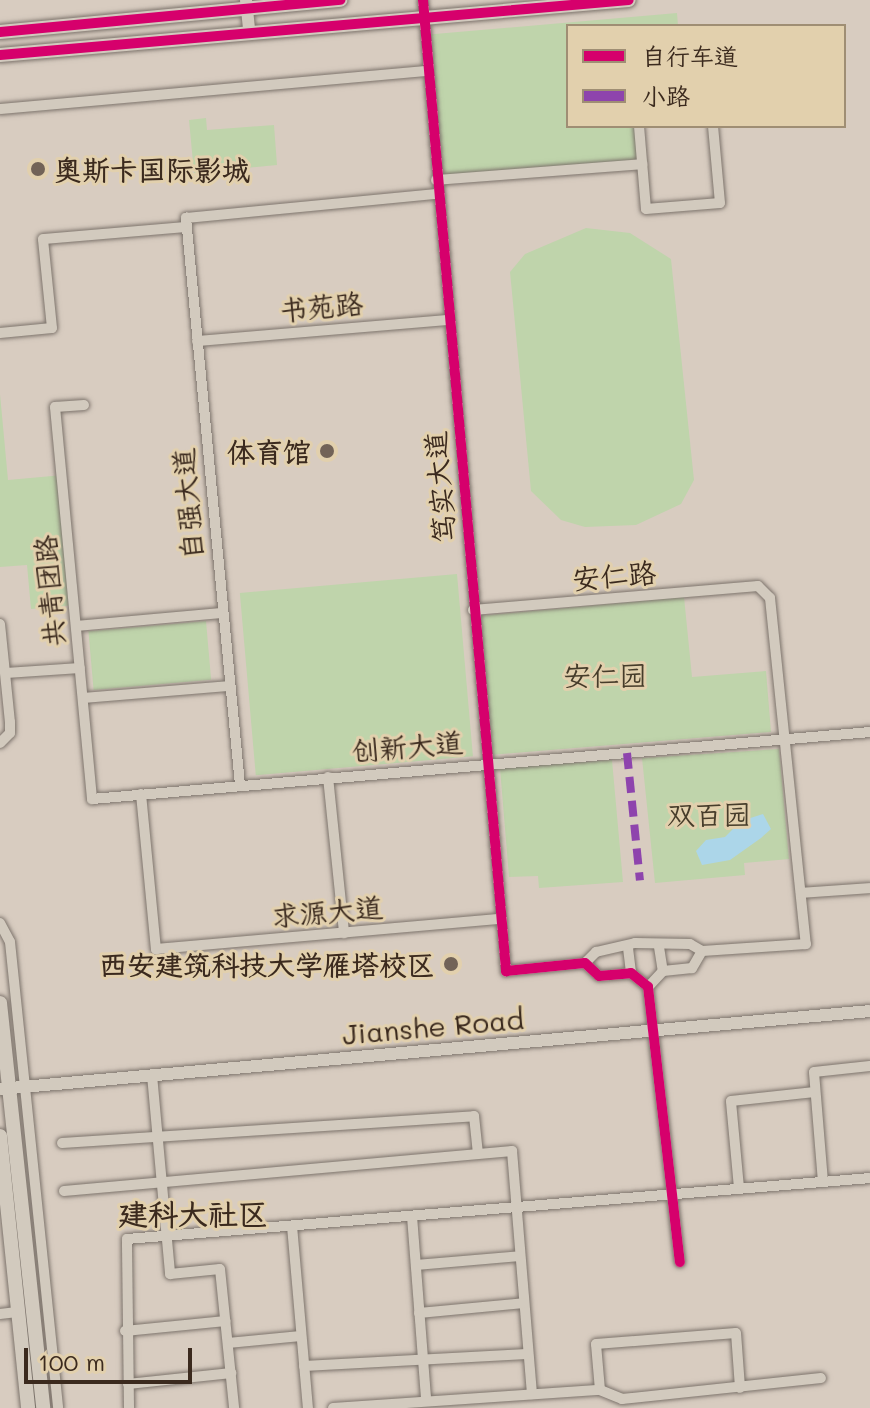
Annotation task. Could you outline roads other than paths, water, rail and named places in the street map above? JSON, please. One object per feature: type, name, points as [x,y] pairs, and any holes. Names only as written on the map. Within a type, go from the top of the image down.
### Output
[{"type":"main road","points":[[0,32],[246,4],[340,0]]},
{"type":"main road","points":[[0,55],[629,0]]},
{"type":"main road","points":[[0,1003],[12,1088],[43,1408]]},
{"type":"main road","points":[[0,1136],[28,1408]]},
{"type":"street","name":"笃实大道","points":[[423,0],[426,71],[506,971],[585,963]]},
{"type":"street","points":[[246,4],[249,31]]},
{"type":"street","points":[[0,109],[426,71]]},
{"type":"street","points":[[639,128],[646,209],[720,203],[713,128]]},
{"type":"street","points":[[436,180],[642,164]]},
{"type":"street","points":[[0,333],[52,328],[43,239],[437,194]]},
{"type":"street","name":"自强大道","points":[[186,223],[228,686],[240,785]]},
{"type":"street","name":"书苑路","points":[[197,341],[448,320]]},
{"type":"street","name":"共青团路","points":[[84,405],[55,407],[92,799]]},
{"type":"street","name":"安仁路","points":[[473,610],[758,586],[770,598],[785,741]]},
{"type":"street","points":[[76,626],[221,613]]},
{"type":"street","points":[[0,624],[10,733],[0,743]]},
{"type":"street","points":[[6,673],[80,668]]},
{"type":"street","points":[[83,698],[228,686]]},
{"type":"street","name":"创新大道","points":[[92,799],[870,732]]},
{"type":"street","points":[[659,947],[690,944],[702,951],[806,944],[785,741]]},
{"type":"street","points":[[328,777],[344,933]]},
{"type":"street","name":"求源大道","points":[[141,794],[156,949],[501,919]]},
{"type":"street","points":[[801,893],[870,888]]},
{"type":"street","points":[[0,923],[10,942],[12,1088],[58,1408]]},
{"type":"street","points":[[631,973],[599,976],[585,963],[596,952],[653,942],[659,947],[663,971]]},
{"type":"street","points":[[628,948],[631,973],[648,987],[680,1262]]},
{"type":"street","points":[[648,987],[663,971],[692,968],[702,951]]},
{"type":"street","name":"Jianshe Road","points":[[12,1088],[870,1011]]},
{"type":"street","points":[[823,1182],[814,1072],[870,1066]]},
{"type":"street","points":[[152,1075],[170,1274],[220,1269],[234,1408]]},
{"type":"street","points":[[739,1188],[731,1101],[815,1092]]},
{"type":"street","points":[[62,1143],[474,1116],[478,1154]]},
{"type":"street","points":[[64,1191],[512,1151],[532,1394]]},
{"type":"street","points":[[129,1408],[125,1331],[127,1239],[870,1178]]},
{"type":"street","points":[[412,1216],[426,1400]]},
{"type":"street","points":[[292,1226],[308,1408]]},
{"type":"street","points":[[416,1265],[520,1256]]},
{"type":"street","points":[[419,1313],[524,1303]]},
{"type":"street","points":[[0,1314],[17,1312]]},
{"type":"street","points":[[125,1331],[226,1321]]},
{"type":"street","points":[[600,1390],[596,1344],[736,1333],[740,1388]]},
{"type":"street","points":[[228,1343],[301,1336]]},
{"type":"street","points":[[304,1366],[527,1354]]},
{"type":"street","points":[[128,1384],[231,1373]]},
{"type":"street","points":[[333,1408],[600,1390],[622,1399],[821,1378]]},
{"type":"water","points":[[763,814],[771,829],[761,838],[730,860],[702,865],[696,851],[706,840],[725,837],[741,821]]},
{"type":"place","name":"奥斯卡国际影城","points":[[38,169]]},
{"type":"place","name":"体育馆","points":[[327,451]]},
{"type":"place","name":"西安建筑科技大学雁塔校区","points":[[451,964]]},
{"type":"district","name":"建科大社区","points":[[193,1213]]},
{"type":"park label","name":"安仁园","points":[[605,675]]},
{"type":"park label","name":"双百园","points":[[709,814]]}]
